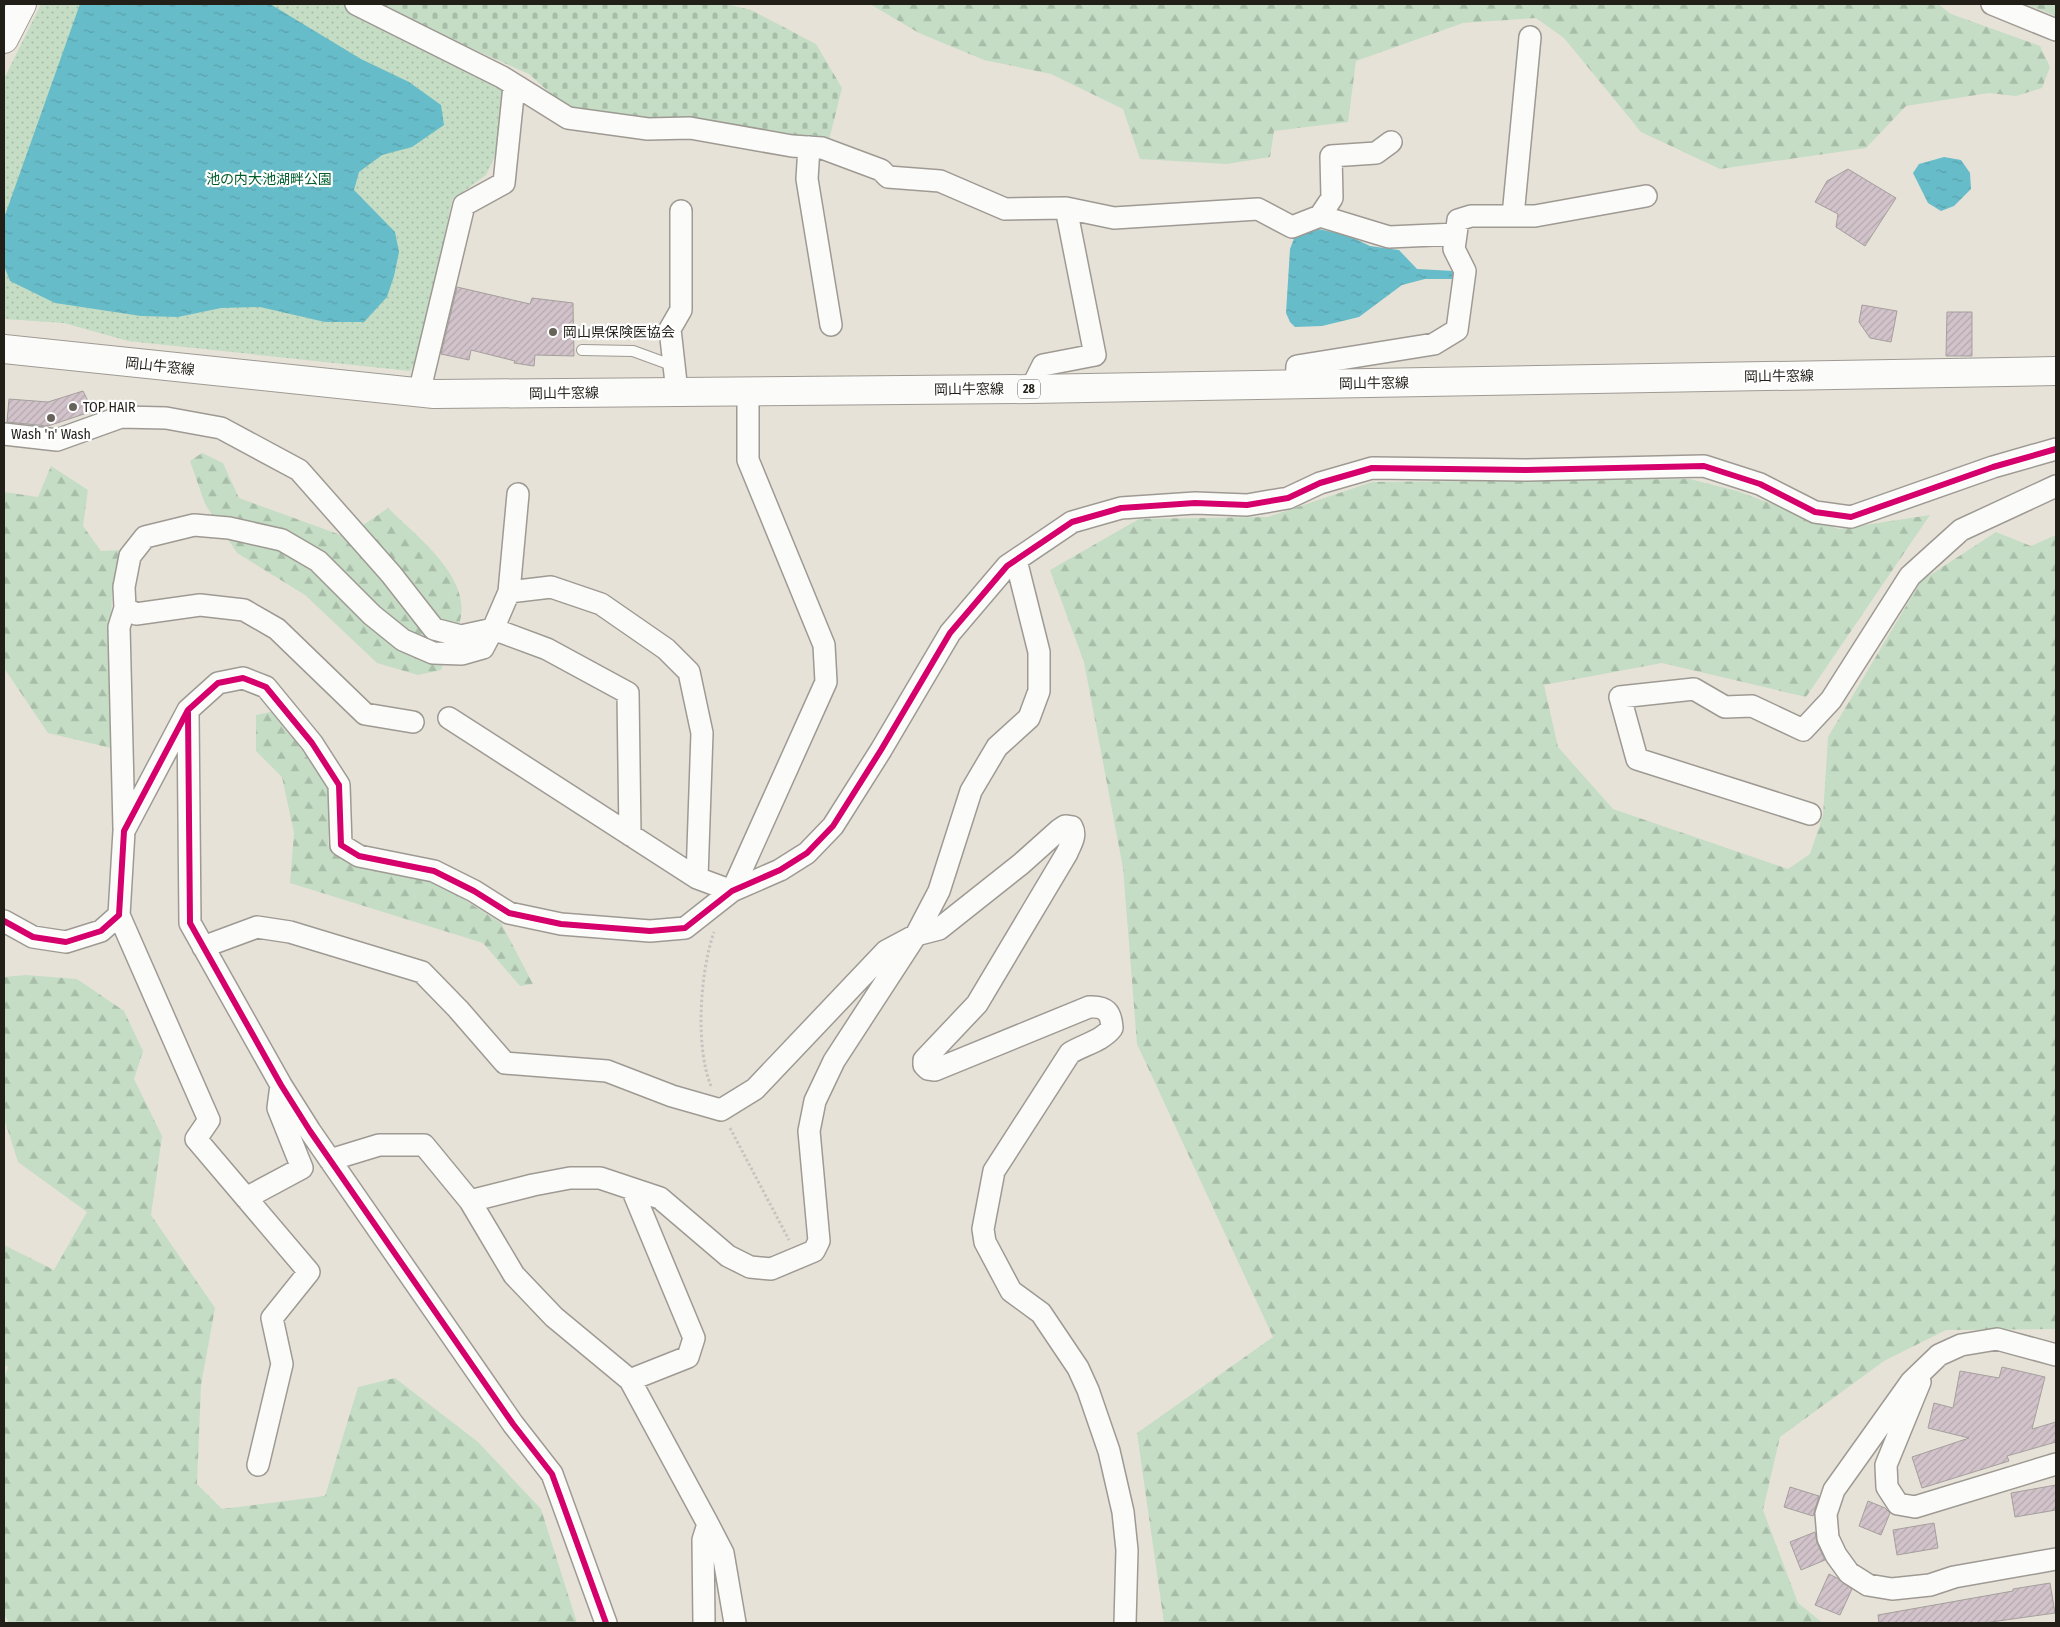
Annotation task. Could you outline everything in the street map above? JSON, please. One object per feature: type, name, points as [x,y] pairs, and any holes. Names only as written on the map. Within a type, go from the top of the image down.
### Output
[{"type":"main road","points":[[4,39],[22,4]]},
{"type":"main road","name":"岡山牛窓線","points":[[4,350],[420,393],[676,379],[748,391],[2056,371]]},
{"type":"street","points":[[356,4],[502,77],[568,118],[648,128],[690,128],[792,146],[822,148],[882,170],[888,177],[940,181],[1005,209],[1066,208],[1114,218],[1258,209],[1292,227],[1320,216],[1332,198],[1331,156],[1376,153],[1391,142]]},
{"type":"street","points":[[1992,4],[2056,30]]},
{"type":"street","points":[[1513,216],[1530,37]]},
{"type":"street","points":[[420,393],[464,205],[504,183],[514,86]]},
{"type":"street","points":[[808,147],[807,178],[830,325]]},
{"type":"street","points":[[1296,384],[1297,366],[1434,344],[1457,330],[1465,271],[1454,250],[1458,220],[1470,216],[1535,216],[1646,196]]},
{"type":"street","points":[[1031,388],[1043,365],[1095,355],[1066,208]]},
{"type":"street","points":[[676,379],[670,329],[681,310],[681,210]]},
{"type":"street","points":[[1320,216],[1389,238],[1456,234]]},
{"type":"street","points":[[732,891],[826,682],[824,645],[748,460],[748,391]]},
{"type":"street","points":[[4,434],[57,440],[121,416],[166,418],[221,428],[299,470],[392,574],[434,629],[460,636],[493,628],[547,649],[628,693],[630,835]]},
{"type":"street","points":[[124,831],[188,710],[218,683],[242,678],[266,687],[312,743],[339,784],[341,845],[359,856],[434,871],[474,891],[510,913],[561,924],[650,932],[685,928],[732,891],[780,870],[807,853],[832,826],[881,750],[950,633],[978,598],[1007,566],[1072,522],[1121,508],[1195,503],[1247,505],[1288,498],[1320,483],[1372,468],[1526,470],[1704,466],[1760,484],[1815,512],[1851,517],[1993,467],[2056,449]]},
{"type":"street","points":[[1810,814],[1637,759],[1620,697],[1694,690],[1725,707],[1752,706],[1803,730],[1831,700],[1910,576],[1961,530],[2056,486]]},
{"type":"street","points":[[258,1465],[282,1364],[272,1318],[309,1272],[196,1139],[209,1120],[119,915],[124,831],[119,627],[125,608],[124,588],[130,556],[145,537],[194,525],[229,528],[282,540],[318,561],[372,615],[403,640],[433,653],[462,654],[483,648],[509,592],[518,494]]},
{"type":"street","points":[[470,1201],[570,1178],[600,1178],[660,1198],[728,1256],[750,1267],[771,1269],[814,1251],[820,1241],[810,1132],[815,1101],[834,1061],[916,935],[939,891],[971,791],[997,747],[1029,718],[1040,691],[1039,652],[1016,560]]},
{"type":"street","points":[[509,592],[551,587],[601,604],[666,649],[689,672],[702,733],[697,878]]},
{"type":"street","points":[[125,608],[136,614],[200,606],[244,610],[276,629],[365,714],[413,722]]},
{"type":"street","points":[[188,710],[190,923],[281,1085],[330,1160],[513,1424],[552,1474],[606,1623]]},
{"type":"street","points":[[449,718],[697,878],[732,891]]},
{"type":"street","points":[[202,947],[257,927],[290,932],[422,972],[458,1009],[505,1063],[607,1071],[672,1096],[721,1110],[755,1089],[886,951],[916,935],[938,929],[1021,864],[1059,830],[1065,826],[1072,827],[1075,831],[1067,853],[977,1004],[924,1060],[924,1065],[928,1069],[935,1070],[1089,1007],[1099,1006],[1112,1017],[1112,1028],[1105,1036],[1070,1053],[994,1171],[982,1229],[985,1242],[1012,1291],[1041,1313],[1078,1368],[1088,1390],[1109,1451],[1122,1512],[1127,1550],[1125,1623]]},
{"type":"street","points":[[4,921],[33,937],[66,942],[101,931],[119,915]]},
{"type":"street","points":[[246,1198],[302,1168],[278,1108],[281,1085]]},
{"type":"street","points":[[330,1160],[379,1145],[424,1145],[470,1201],[514,1274],[554,1317],[630,1380],[723,1553],[735,1623]]},
{"type":"street","points":[[630,1380],[688,1357],[694,1338],[632,1189]]},
{"type":"street","points":[[2056,1354],[1998,1339],[1961,1345],[1939,1356],[1911,1382],[1834,1490],[1826,1514],[1828,1538],[1836,1555],[1849,1573],[1868,1585],[1892,1589],[1930,1585],[1954,1577],[2056,1559]]},
{"type":"street","points":[[1924,1370],[1913,1403],[1886,1465],[1887,1487],[1898,1504],[1915,1507],[2056,1464]]},
{"type":"street","points":[[704,1623],[703,1540],[708,1524]]},
{"type":"lane","points":[[582,350],[633,351],[676,379]]},
{"type":"path","points":[[716,925],[702,985],[701,1022],[707,1076],[721,1110],[798,1258]]},
{"type":"green space","name":"池の内大池湖畔公園","points":[[41,4],[342,4],[502,87],[508,106],[502,142],[486,175],[452,200],[422,349],[410,371],[128,341],[64,323],[4,319],[4,79]]},
{"type":"green space","points":[[372,4],[726,4],[751,10],[816,44],[842,88],[828,144],[699,121],[570,111],[529,74]]},
{"type":"green space","points":[[870,4],[1938,4],[1951,14],[2040,46],[2050,67],[2042,88],[2016,96],[1989,93],[1906,106],[1866,148],[1720,169],[1641,132],[1564,38],[1536,18],[1463,23],[1356,61],[1348,122],[1274,131],[1270,157],[1227,164],[1140,159],[1123,109],[1051,74],[984,60],[919,33]]},
{"type":"green space","points":[[2026,4],[2056,4],[2056,16]]},
{"type":"green space","points":[[202,453],[223,463],[239,498],[346,537],[388,508],[437,556],[448,570],[461,600],[460,622],[441,670],[418,675],[377,663],[305,595],[237,553],[205,504],[190,461]]},
{"type":"green space","points":[[51,466],[88,490],[83,526],[101,551],[122,550],[112,594],[109,675],[115,749],[48,733],[4,668],[4,492],[38,497]]},
{"type":"green space","points":[[1690,479],[1737,491],[1839,529],[1930,515],[1806,697],[1662,663],[1544,685],[1558,747],[1613,809],[1788,869],[1810,854],[1823,815],[1828,737],[1921,581],[1996,532],[2031,546],[2056,535],[2056,1329],[1946,1330],[1884,1361],[1780,1437],[1763,1510],[1798,1603],[1823,1623],[1164,1623],[1137,1433],[1273,1337],[1137,1044],[1123,868],[1084,662],[1050,570],[1139,519],[1268,517],[1372,482]]},
{"type":"green space","points":[[275,711],[329,789],[328,845],[353,863],[433,880],[501,923],[533,984],[520,986],[483,943],[290,883],[294,833],[282,777],[256,751],[256,715]]},
{"type":"green space","points":[[26,975],[77,979],[124,1011],[143,1051],[134,1079],[162,1136],[151,1215],[215,1308],[201,1385],[197,1484],[222,1509],[325,1496],[358,1387],[395,1378],[478,1442],[541,1509],[577,1623],[9,1623],[4,1614],[4,1378],[8,1367],[4,1365],[4,1245],[54,1270],[87,1212],[18,1162],[4,1118],[4,977]]},
{"type":"water","name":"池の内大池湖畔公園","points":[[80,4],[270,4],[361,59],[409,82],[441,105],[444,125],[412,147],[382,155],[359,172],[354,190],[395,232],[399,252],[387,297],[364,322],[325,322],[260,307],[221,308],[178,317],[141,316],[55,303],[10,281],[4,266],[4,218]]},
{"type":"water","points":[[1944,157],[1961,160],[1970,173],[1971,189],[1954,206],[1941,211],[1928,203],[1913,173],[1919,164]]},
{"type":"water","points":[[1309,227],[1347,235],[1370,246],[1399,250],[1417,269],[1454,271],[1454,279],[1425,279],[1402,285],[1359,317],[1322,326],[1295,327],[1290,322],[1286,313],[1290,249],[1296,233]]},
{"type":"building","points":[[1848,169],[1896,198],[1865,246],[1836,227],[1838,214],[1815,202],[1827,181]]},
{"type":"building","points":[[457,287],[530,304],[532,298],[573,303],[574,356],[535,355],[534,366],[514,363],[515,361],[471,350],[469,360],[441,354]]},
{"type":"building","points":[[1862,305],[1897,311],[1891,342],[1870,338],[1859,322]]},
{"type":"building","points":[[1947,312],[1972,312],[1972,356],[1946,356]]},
{"type":"building","points":[[83,391],[93,411],[48,426],[7,422],[9,399],[48,402]]},
{"type":"building","points":[[2002,1367],[2045,1377],[2032,1429],[2056,1422],[2056,1442],[2007,1456],[2009,1461],[1922,1488],[1912,1457],[1969,1438],[1928,1428],[1934,1403],[1953,1408],[1960,1371],[1999,1378]]},
{"type":"building","points":[[2056,1485],[2056,1510],[2015,1517],[2011,1493]]},
{"type":"building","points":[[1790,1487],[1819,1496],[1813,1516],[1784,1507]]},
{"type":"building","points":[[1868,1501],[1885,1508],[1890,1513],[1881,1535],[1859,1526]]},
{"type":"building","points":[[1934,1523],[1938,1548],[1897,1555],[1893,1530]]},
{"type":"building","points":[[1815,1532],[1817,1543],[1825,1560],[1801,1570],[1790,1542]]},
{"type":"building","points":[[1829,1574],[1852,1589],[1840,1615],[1815,1605]]},
{"type":"building","points":[[2050,1583],[2055,1613],[1984,1623],[1879,1623],[1878,1615]]},
{"type":"cycle path","points":[[4,921],[33,937],[66,942],[101,931],[119,915],[124,831],[188,710],[218,683],[243,678],[266,687],[312,743],[339,785],[341,845],[359,856],[434,871],[474,891],[509,913],[561,924],[650,931],[685,928],[732,891],[780,870],[807,853],[833,826],[881,750],[950,633],[1007,566],[1072,522],[1121,508],[1195,503],[1247,505],[1288,498],[1320,483],[1372,468],[1526,470],[1704,466],[1760,484],[1815,512],[1851,517],[1993,467],[2056,449]]},
{"type":"cycle path","points":[[188,713],[190,923],[281,1085],[310,1131],[513,1424],[552,1474],[606,1623]]},
{"type":"place","name":"岡山県保険医協会","points":[[553,332]]},
{"type":"place","name":"TOP HAIR","points":[[73,407]]},
{"type":"place","name":"Wash 'n' Wash","points":[[51,418]]}]
